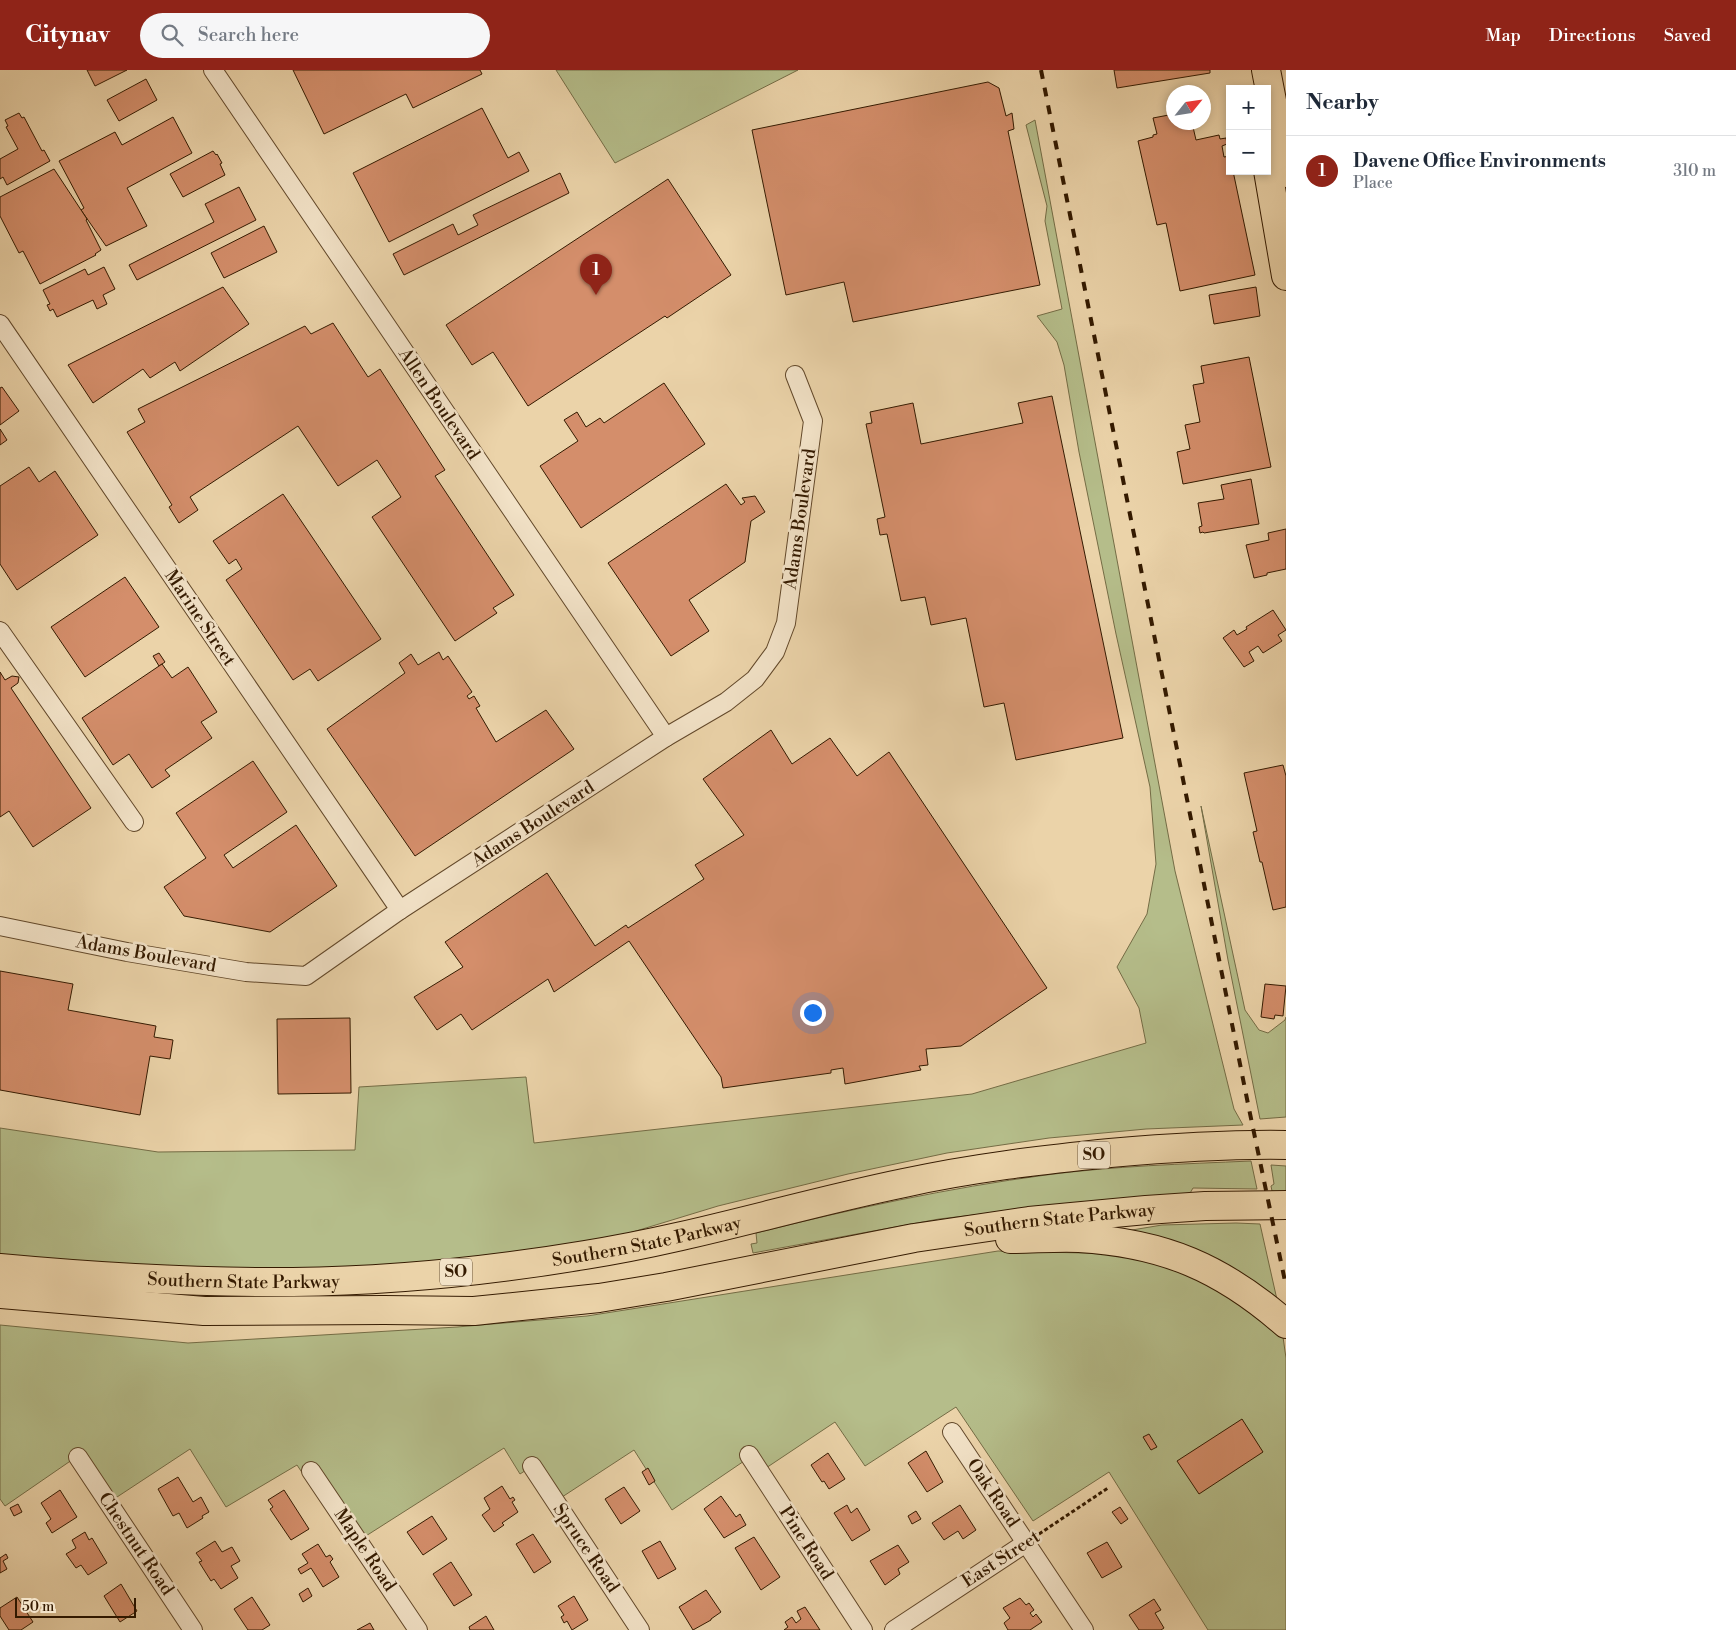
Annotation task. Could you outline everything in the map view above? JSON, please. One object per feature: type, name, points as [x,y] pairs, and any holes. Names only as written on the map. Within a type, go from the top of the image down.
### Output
[{"type":"main road","points":[[1252,70],[1254,85]]},
{"type":"main road","points":[[1266,70],[1286,173]]},
{"type":"main road","points":[[1269,175],[1286,276]]},
{"type":"main road","points":[[1259,1144],[1286,1133]]},
{"type":"main road","name":"Southern State Parkway","points":[[0,1268],[174,1280],[286,1282],[350,1280],[470,1270],[588,1255],[904,1182],[1020,1162],[1140,1150],[1259,1144],[1286,1145]]},
{"type":"main road","name":"Southern State Parkway","points":[[0,1294],[204,1311],[474,1311],[599,1298],[676,1285],[914,1238],[1029,1221],[1206,1206],[1286,1204]]},
{"type":"main road","points":[[914,1238],[1076,1238],[1154,1248],[1190,1262],[1230,1282],[1265,1306],[1286,1324]]},
{"type":"street","name":"Allen Boulevard","points":[[213,70],[666,738]]},
{"type":"street","name":"Marine Street","points":[[0,324],[400,910]]},
{"type":"street","name":"Adams Boulevard","points":[[0,926],[127,952],[246,972],[306,976],[400,910],[666,738],[726,702],[755,679],[775,652],[786,623],[813,421],[795,375]]},
{"type":"street","points":[[0,631],[134,822]]},
{"type":"street","name":"Oak Road","points":[[952,1432],[1084,1630]]},
{"type":"street","name":"Pine Road","points":[[749,1455],[863,1630]]},
{"type":"street","name":"Chestnut Road","points":[[78,1458],[193,1630]]},
{"type":"street","name":"Spruce Road","points":[[532,1466],[640,1630]]},
{"type":"street","name":"Maple Road","points":[[311,1471],[418,1630]]},
{"type":"street","name":"East Street","points":[[894,1630],[1026,1543]]},
{"type":"path","name":"East Street","points":[[1026,1543],[1108,1488]]},
{"type":"green space","points":[[556,70],[798,70],[615,163]]},
{"type":"green space","points":[[1035,120],[1175,871],[1234,1109],[1243,1125],[1146,1129],[1049,1138],[947,1153],[848,1174],[718,1206],[613,1238],[427,1265],[340,1270],[204,1269],[0,1256],[0,1128],[158,1152],[355,1150],[359,1087],[526,1077],[534,1143],[972,1094],[1146,1043],[1139,1008],[1117,967],[1147,914],[1156,864],[1150,787],[1116,634],[1079,452],[1064,365],[1057,342],[1037,316],[1062,309],[1045,221],[1047,206],[1026,125]]},
{"type":"green space","points":[[1201,806],[1245,1010],[1259,1030],[1268,1033],[1285,1020],[1286,1017],[1286,1117],[1260,1119],[1228,960]]},
{"type":"green space","points":[[1251,1161],[1257,1189],[1193,1188],[1189,1195],[1059,1205],[939,1219],[753,1253],[751,1244],[757,1243],[756,1233],[864,1208],[973,1186],[1097,1169]]},
{"type":"green space","points":[[1271,1165],[1286,1166],[1286,1192],[1272,1191],[1271,1186],[1274,1184]]},
{"type":"green space","points":[[1260,1224],[1280,1313],[1120,1232],[1162,1225]]},
{"type":"green space","points":[[998,1251],[1122,1255],[1181,1271],[1239,1303],[1283,1337],[1286,1358],[1286,1630],[1208,1630],[1109,1472],[1033,1521],[956,1407],[865,1466],[835,1422],[760,1472],[750,1457],[672,1510],[634,1450],[559,1499],[534,1465],[520,1474],[504,1448],[358,1541],[297,1465],[226,1507],[190,1449],[114,1499],[82,1453],[5,1506],[0,1499],[0,1325],[188,1343],[457,1327],[587,1316]]},
{"type":"building","points":[[87,70],[127,70],[95,86]]},
{"type":"building","points":[[293,70],[480,70],[482,74],[413,108],[406,94],[324,134]]},
{"type":"building","points":[[1114,70],[1210,70],[1210,73],[1117,88]]},
{"type":"building","points":[[146,79],[157,100],[119,121],[107,100]]},
{"type":"building","points":[[988,82],[999,88],[1006,116],[1012,113],[1014,129],[1008,131],[1040,285],[853,322],[844,282],[786,295],[752,130]]},
{"type":"building","points":[[482,108],[508,158],[519,152],[529,171],[389,242],[353,173]]},
{"type":"building","points":[[19,113],[22,118],[24,117],[42,151],[44,150],[50,161],[7,185],[3,177],[0,179],[0,159],[18,149],[6,127],[8,126],[5,120]]},
{"type":"building","points":[[1166,116],[1166,130],[1194,130],[1196,140],[1219,135],[1220,139],[1226,138],[1226,144],[1222,146],[1224,157],[1226,157],[1226,175],[1234,175],[1255,275],[1180,291],[1166,223],[1157,225],[1138,141],[1157,134],[1153,118]]},
{"type":"building","points":[[173,117],[192,153],[127,188],[147,226],[106,246],[81,210],[84,208],[59,161],[115,132],[122,145]]},
{"type":"building","points":[[213,151],[222,163],[220,164],[225,175],[183,197],[170,174]]},
{"type":"building","points":[[54,169],[87,219],[101,250],[96,255],[40,284],[23,251],[19,253],[0,216],[0,197]]},
{"type":"building","points":[[560,173],[569,193],[404,275],[393,254],[453,224],[458,235],[478,225],[473,215]]},
{"type":"building","points":[[668,179],[731,275],[528,406],[493,352],[472,365],[446,325]]},
{"type":"building","points":[[239,187],[256,220],[137,280],[129,265],[214,222],[205,204]]},
{"type":"building","points":[[264,226],[277,252],[224,278],[211,253]]},
{"type":"building","points":[[104,267],[115,289],[103,295],[107,304],[97,309],[93,300],[57,317],[53,309],[50,311],[47,305],[50,304],[43,290],[85,269],[88,275]]},
{"type":"building","points":[[223,287],[249,324],[180,371],[175,362],[150,378],[143,369],[93,403],[68,365]]},
{"type":"building","points":[[1256,287],[1260,316],[1214,324],[1209,295]]},
{"type":"building","points":[[333,323],[368,377],[380,369],[445,470],[435,476],[514,595],[493,608],[497,613],[455,641],[372,517],[401,497],[377,460],[338,486],[298,426],[190,497],[198,510],[179,523],[169,507],[172,505],[127,432],[145,422],[138,409],[305,326],[311,334]]},
{"type":"building","points":[[1249,357],[1271,467],[1183,484],[1177,452],[1190,449],[1185,425],[1200,422],[1193,385],[1204,383],[1201,366]]},
{"type":"building","points":[[664,383],[705,444],[581,528],[540,466],[578,441],[564,420],[577,412],[586,427],[600,418],[604,423]]},
{"type":"building","points":[[2,387],[19,411],[0,425],[0,388]]},
{"type":"building","points":[[1052,396],[1123,738],[1016,760],[1004,703],[984,707],[966,618],[931,625],[925,597],[901,601],[887,534],[880,535],[877,519],[885,517],[866,424],[872,423],[870,412],[913,403],[921,444],[1023,423],[1018,403]]},
{"type":"building","points":[[0,429],[7,440],[0,445]]},
{"type":"building","points":[[29,467],[39,482],[55,471],[98,535],[17,590],[0,564],[0,486]]},
{"type":"building","points":[[1251,479],[1259,524],[1200,533],[1199,527],[1202,526],[1198,503],[1224,499],[1221,485]]},
{"type":"building","points":[[726,484],[741,505],[745,502],[742,498],[755,496],[765,512],[751,521],[745,562],[689,600],[709,631],[671,656],[608,563]]},
{"type":"building","points":[[283,494],[381,639],[318,681],[310,669],[293,680],[226,580],[242,569],[236,559],[229,564],[213,541]]},
{"type":"building","points":[[1286,529],[1286,569],[1254,578],[1246,545],[1269,540],[1268,533]]},
{"type":"building","points":[[125,577],[159,627],[85,677],[51,627]]},
{"type":"building","points":[[1273,610],[1286,630],[1278,635],[1282,641],[1263,653],[1258,646],[1249,652],[1254,661],[1244,667],[1223,638],[1234,630],[1237,635]]},
{"type":"building","points":[[439,652],[443,660],[448,656],[472,692],[467,696],[469,699],[474,696],[480,706],[476,708],[496,742],[546,710],[574,749],[415,856],[327,729],[405,673],[399,663],[411,654],[418,665]]},
{"type":"building","points":[[159,653],[165,662],[159,666],[153,656]]},
{"type":"building","points":[[162,664],[172,678],[188,667],[217,712],[201,722],[212,738],[165,770],[170,776],[152,788],[129,754],[113,765],[82,718]]},
{"type":"building","points":[[0,672],[5,680],[12,676],[19,677],[18,683],[11,688],[91,808],[33,847],[9,811],[0,817]]},
{"type":"building","points":[[771,730],[792,764],[830,738],[857,776],[889,752],[1047,988],[961,1046],[926,1049],[928,1065],[919,1066],[921,1070],[845,1084],[843,1068],[831,1070],[831,1073],[723,1088],[721,1077],[629,941],[554,992],[548,979],[472,1030],[461,1014],[437,1030],[414,997],[463,967],[445,942],[547,873],[595,946],[626,925],[628,928],[704,879],[695,865],[744,835],[703,779]]},
{"type":"building","points":[[253,761],[287,812],[224,855],[233,868],[296,825],[337,886],[270,932],[184,916],[164,887],[206,858],[176,813]]},
{"type":"building","points":[[1283,765],[1286,776],[1286,907],[1273,910],[1253,832],[1257,831],[1244,773]]},
{"type":"building","points":[[0,971],[73,984],[68,1010],[156,1026],[154,1037],[173,1040],[170,1059],[150,1056],[140,1115],[0,1090]]},
{"type":"building","points":[[1265,984],[1286,986],[1283,1016],[1275,1015],[1274,1019],[1261,1017]]},
{"type":"building","points":[[350,1018],[351,1093],[278,1094],[277,1019]]},
{"type":"building","points":[[1242,1419],[1263,1452],[1199,1494],[1177,1461]]},
{"type":"building","points":[[1149,1434],[1157,1447],[1151,1450],[1143,1437]]},
{"type":"building","points":[[926,1451],[943,1482],[927,1492],[908,1463]]},
{"type":"building","points":[[828,1453],[845,1479],[829,1489],[811,1465]]},
{"type":"building","points":[[648,1468],[655,1481],[649,1485],[642,1472]]},
{"type":"building","points":[[178,1477],[193,1502],[201,1497],[209,1512],[187,1528],[179,1513],[173,1516],[158,1489]]},
{"type":"building","points":[[502,1486],[510,1499],[513,1497],[515,1500],[512,1502],[518,1512],[502,1523],[504,1525],[494,1532],[482,1515],[490,1509],[484,1498]]},
{"type":"building","points":[[624,1487],[640,1511],[621,1524],[605,1499]]},
{"type":"building","points":[[60,1490],[77,1517],[52,1533],[46,1523],[51,1519],[41,1503]]},
{"type":"building","points":[[284,1490],[309,1529],[291,1540],[270,1509],[273,1507],[268,1500]]},
{"type":"building","points":[[721,1496],[736,1517],[740,1514],[746,1525],[724,1538],[704,1509]]},
{"type":"building","points":[[18,1504],[22,1512],[14,1516],[10,1508]]},
{"type":"building","points":[[847,1505],[851,1513],[857,1508],[870,1530],[852,1541],[834,1513]]},
{"type":"building","points":[[960,1505],[976,1530],[963,1539],[958,1531],[944,1540],[932,1523]]},
{"type":"building","points":[[1120,1507],[1128,1519],[1121,1524],[1112,1512]]},
{"type":"building","points":[[916,1511],[921,1519],[912,1524],[908,1516]]},
{"type":"building","points":[[432,1516],[447,1539],[423,1555],[407,1532]]},
{"type":"building","points":[[85,1532],[89,1540],[92,1538],[107,1563],[88,1575],[81,1565],[76,1568],[66,1554],[76,1548],[72,1540]]},
{"type":"building","points":[[533,1534],[551,1562],[534,1573],[516,1544]]},
{"type":"building","points":[[754,1537],[780,1577],[761,1590],[735,1548]]},
{"type":"building","points":[[215,1541],[222,1552],[232,1547],[240,1561],[231,1566],[238,1578],[221,1589],[214,1579],[211,1581],[199,1562],[202,1561],[196,1553]]},
{"type":"building","points":[[660,1541],[676,1569],[658,1579],[642,1551]]},
{"type":"building","points":[[1107,1542],[1122,1567],[1102,1578],[1087,1553]]},
{"type":"building","points":[[318,1544],[326,1557],[330,1555],[333,1559],[330,1562],[339,1577],[323,1587],[311,1568],[301,1574],[298,1569],[308,1563],[302,1554]]},
{"type":"building","points":[[898,1545],[909,1562],[898,1569],[900,1574],[885,1585],[870,1561]]},
{"type":"building","points":[[6,1554],[8,1558],[3,1561],[7,1569],[0,1573],[0,1558]]},
{"type":"building","points":[[451,1562],[472,1595],[454,1606],[433,1574]]},
{"type":"building","points":[[121,1584],[137,1611],[120,1622],[104,1596]]},
{"type":"building","points":[[308,1588],[312,1596],[303,1602],[299,1594]]},
{"type":"building","points":[[706,1590],[721,1612],[693,1630],[679,1607]]},
{"type":"building","points":[[574,1596],[588,1620],[572,1630],[567,1621],[564,1623],[561,1617],[564,1615],[558,1606]]},
{"type":"building","points":[[17,1597],[33,1622],[21,1630],[9,1630],[0,1616],[0,1608]]},
{"type":"building","points":[[252,1597],[270,1625],[262,1630],[248,1630],[234,1609]]},
{"type":"building","points":[[1020,1598],[1026,1605],[1029,1603],[1034,1610],[1030,1613],[1033,1617],[1036,1614],[1042,1622],[1030,1630],[1008,1630],[1004,1623],[1010,1618],[1003,1608]]},
{"type":"building","points":[[1154,1599],[1161,1610],[1155,1613],[1164,1628],[1161,1630],[1139,1630],[1129,1615]]},
{"type":"building","points":[[805,1607],[820,1630],[784,1630],[788,1627],[785,1622],[792,1617],[796,1623],[801,1619],[797,1611]]},
{"type":"building","points":[[486,1616],[494,1630],[470,1630],[469,1627]]},
{"type":"building","points":[[370,1623],[374,1630],[357,1630]]},
{"type":"railway","points":[[1041,70],[1286,1286]]},
{"type":"place","name":"Davene Office Environments","points":[[596,295]]}]
